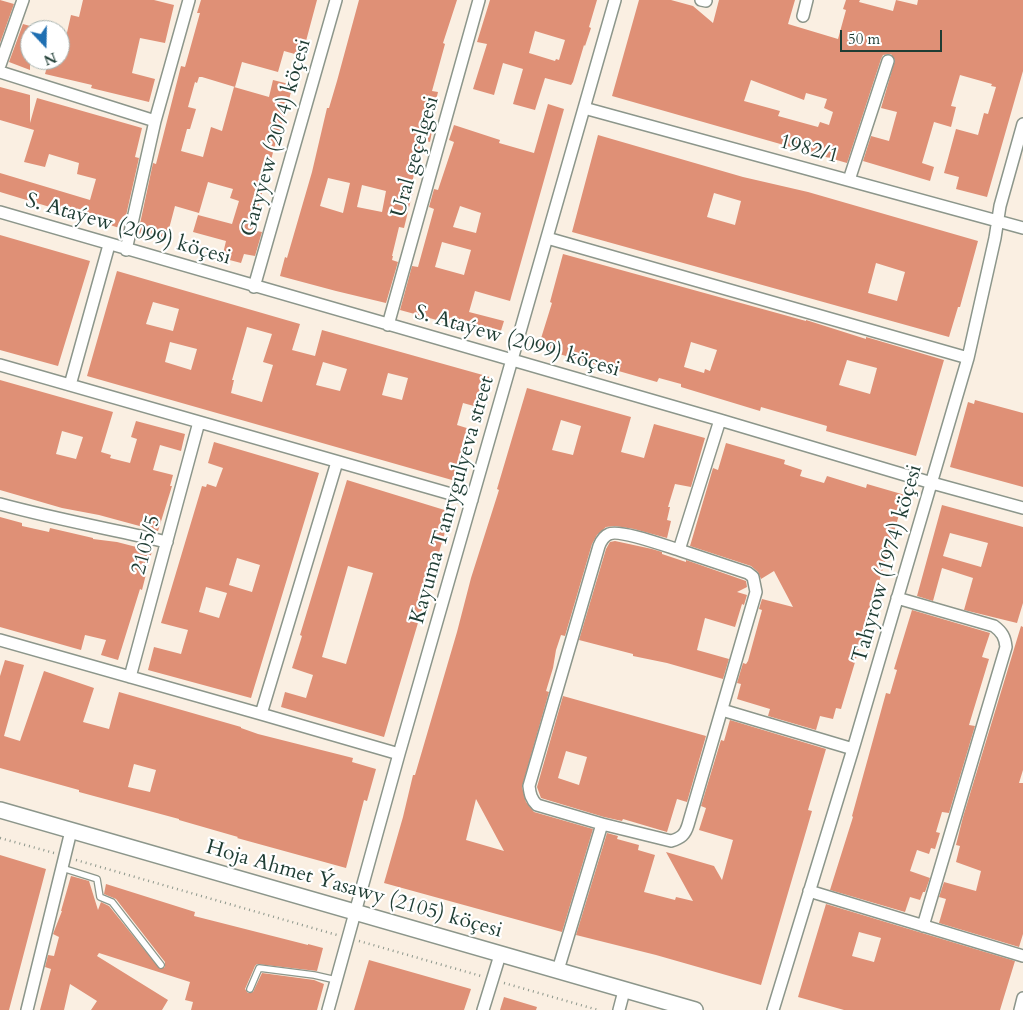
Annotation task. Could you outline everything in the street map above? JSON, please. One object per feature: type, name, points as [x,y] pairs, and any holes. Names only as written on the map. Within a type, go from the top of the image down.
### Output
[{"type":"street","points":[[0,65],[23,0]]},
{"type":"street","points":[[126,250],[155,121],[189,0]]},
{"type":"street","name":"Garyýew (2074) köçesi","points":[[254,287],[336,0]]},
{"type":"street","name":"Ural geçelgesi","points":[[388,325],[480,0]]},
{"type":"street","name":"Kayuma Tanrygulyeva street","points":[[328,1010],[398,754],[615,0]]},
{"type":"street","points":[[803,16],[807,0]]},
{"type":"street","points":[[849,180],[888,61]]},
{"type":"street","points":[[0,72],[155,121]]},
{"type":"street","name":"1982/1","points":[[584,108],[1023,228]]},
{"type":"street","name":"Tahyrow (1974) köçesi","points":[[773,1010],[853,749],[968,358],[1000,206],[1023,124]]},
{"type":"street","name":"S. Ataýew (2099) köçesi","points":[[0,212],[1023,508]]},
{"type":"street","points":[[547,238],[968,358]]},
{"type":"street","points":[[70,386],[109,245]]},
{"type":"street","points":[[0,365],[472,500]]},
{"type":"street","points":[[679,550],[720,420]]},
{"type":"street","name":"2105/5","points":[[130,678],[199,422]]},
{"type":"street","points":[[261,714],[337,462]]},
{"type":"street","points":[[0,504],[48,517],[167,542]]},
{"type":"street","points":[[622,533],[741,569],[753,577],[756,584],[756,592],[722,710],[686,832],[680,838],[671,841],[602,824],[537,805],[532,800],[529,786],[596,556],[603,539],[608,534],[622,533]]},
{"type":"street","points":[[897,598],[994,626],[1002,632],[1006,640],[1006,647],[923,926]]},
{"type":"street","points":[[0,640],[398,754]]},
{"type":"street","points":[[722,710],[853,749]]},
{"type":"street","name":"Hoja Ahmet Ýasawy (2105) köçesi","points":[[0,810],[695,1010]]},
{"type":"street","points":[[558,970],[602,824]]},
{"type":"street","points":[[27,1010],[71,831]]},
{"type":"street","points":[[809,891],[1023,956]]},
{"type":"street","points":[[483,1010],[500,955]]},
{"type":"street","points":[[619,1010],[624,991]]},
{"type":"street","points":[[1020,1010],[1023,998]]},
{"type":"lane","points":[[62,868],[97,879],[100,897],[112,902],[161,964]]},
{"type":"lane","points":[[250,989],[259,968],[314,975],[336,980]]},
{"type":"path","points":[[0,838],[598,1010]]},
{"type":"building","points":[[0,0],[14,4],[0,43]]},
{"type":"building","points":[[83,0],[154,0],[174,5],[165,43],[140,38],[132,73],[155,79],[149,102],[91,88],[92,85],[45,74],[46,70],[70,70],[70,20],[71,15],[79,17]]},
{"type":"building","points":[[201,0],[317,0],[302,56],[284,51],[278,72],[242,62],[235,87],[202,77],[199,77],[197,83],[195,82],[188,107],[196,109],[190,129],[187,129],[181,151],[203,157],[211,127],[222,131],[234,87],[269,97],[273,80],[293,85],[252,230],[262,232],[255,256],[244,254],[241,263],[222,258],[226,241],[193,232],[198,215],[232,224],[239,201],[230,198],[233,189],[208,182],[199,213],[175,206],[166,240],[138,233],[153,163],[156,164],[181,66],[185,67],[200,13],[197,13]]},
{"type":"building","points":[[359,0],[457,0],[443,43],[445,44],[432,91],[438,92],[429,130],[432,131],[430,142],[422,140],[412,183],[415,183],[404,228],[399,227],[392,256],[392,260],[398,262],[386,303],[280,276],[312,172],[327,108],[329,108]],"holes":[[[328,178],[350,183],[343,213],[320,206]],[[362,185],[386,191],[382,212],[357,207]]]},
{"type":"building","points":[[490,0],[597,0],[589,27],[591,28],[573,82],[571,85],[545,78],[535,110],[513,104],[523,69],[503,63],[494,95],[473,89],[487,44],[477,42]],"holes":[[[535,31],[565,40],[559,60],[556,59],[555,61],[529,53]]]},
{"type":"building","points":[[639,0],[671,0],[693,6],[713,23],[719,0],[795,0],[788,24],[838,39],[846,10],[843,9],[846,0],[860,0],[859,2],[893,11],[896,0],[917,5],[918,0],[1023,0],[1023,71],[987,197],[956,189],[959,177],[944,173],[956,129],[978,135],[984,113],[988,114],[996,87],[991,86],[992,84],[960,75],[951,106],[956,107],[951,127],[934,122],[922,163],[934,167],[930,181],[863,161],[871,136],[889,141],[897,112],[881,108],[895,60],[891,54],[883,55],[881,59],[847,163],[612,96]],"holes":[[[751,80],[804,100],[806,93],[827,99],[824,108],[833,112],[829,125],[820,122],[818,127],[778,116],[780,111],[744,101]]]},
{"type":"building","points":[[20,32],[20,66],[9,62]]},
{"type":"building","points":[[0,87],[30,95],[30,123],[37,98],[142,128],[135,157],[139,158],[123,229],[0,192],[0,173],[90,200],[96,179],[77,174],[79,163],[49,154],[45,167],[24,162],[34,130],[0,120]]},
{"type":"building","points":[[548,104],[564,109],[510,301],[475,291],[469,312],[504,321],[499,337],[400,310],[412,266],[418,267],[434,209],[429,207],[434,189],[438,190],[454,142],[449,140],[454,125],[500,140],[499,143],[534,153]],"holes":[[[460,206],[481,213],[476,233],[453,227]],[[442,242],[471,250],[464,275],[435,267]]]},
{"type":"building","points":[[598,135],[743,177],[808,192],[978,241],[960,307],[958,307],[949,337],[572,232]],"holes":[[[714,193],[741,201],[735,225],[707,217]],[[876,263],[905,272],[897,301],[868,293]]]},
{"type":"building","points":[[0,235],[90,261],[58,366],[0,350]]},
{"type":"building","points":[[563,254],[806,320],[866,339],[866,337],[944,360],[916,456],[826,431],[827,426],[761,407],[760,411],[681,387],[681,384],[659,378],[657,382],[538,348],[552,303],[550,302]],"holes":[[[691,342],[717,350],[710,371],[705,369],[704,373],[684,367]],[[847,360],[877,368],[870,394],[839,385]]]},
{"type":"building","points":[[117,271],[300,324],[292,350],[315,356],[322,330],[490,377],[481,408],[463,403],[457,425],[473,430],[459,482],[87,376]],"holes":[[[153,302],[179,309],[173,331],[146,324]],[[247,327],[272,334],[263,362],[273,365],[262,402],[231,393],[234,380],[232,380]],[[170,342],[197,349],[191,370],[165,362]],[[323,362],[347,369],[340,391],[316,385]],[[388,373],[408,378],[402,400],[382,395]]]},
{"type":"building","points":[[0,380],[113,412],[101,452],[111,455],[110,458],[130,463],[137,439],[131,437],[136,421],[185,434],[181,451],[160,445],[153,470],[173,475],[170,486],[172,486],[158,531],[99,515],[62,508],[0,490]],"holes":[[[62,431],[83,437],[76,459],[56,454]]]},
{"type":"building","points":[[527,388],[631,417],[621,452],[644,458],[654,424],[705,438],[691,487],[675,484],[668,507],[670,507],[667,520],[671,521],[667,538],[615,526],[606,527],[597,535],[592,544],[565,636],[561,635],[556,650],[546,691],[549,692],[522,787],[526,802],[534,812],[593,829],[562,932],[384,883],[413,775],[415,775],[471,578],[499,490],[497,489]],"holes":[[[561,420],[581,426],[573,455],[552,450]],[[476,799],[504,851],[466,840]]]},
{"type":"building","points":[[975,400],[1023,413],[1023,487],[950,467],[968,402],[974,404]]},
{"type":"building","points":[[214,442],[319,473],[251,698],[148,670],[154,647],[181,654],[188,630],[161,623],[202,486],[206,487],[207,484],[216,487],[223,468],[208,463]],"holes":[[[237,558],[260,565],[252,592],[229,585]],[[206,587],[227,593],[219,618],[199,612]]]},
{"type":"building","points":[[726,443],[785,460],[784,464],[802,470],[800,476],[824,483],[827,476],[866,488],[867,484],[905,495],[841,709],[836,708],[833,719],[820,716],[816,730],[768,716],[770,709],[737,699],[741,684],[737,683],[743,663],[746,664],[748,661],[762,610],[759,609],[762,599],[793,607],[774,571],[761,579],[758,572],[751,566],[690,546],[713,468],[718,470]]},
{"type":"building","points":[[347,480],[451,512],[384,737],[281,707],[285,692],[306,698],[313,675],[292,668],[302,636],[300,635]],"holes":[[[348,566],[373,573],[346,664],[322,657]]]},
{"type":"building","points":[[942,505],[1023,527],[1023,603],[1017,623],[964,610],[973,578],[942,568],[933,601],[917,596]],"holes":[[[950,533],[988,543],[981,567],[943,556]]]},
{"type":"building","points":[[0,517],[22,523],[22,526],[49,532],[50,528],[152,551],[142,590],[140,589],[118,660],[101,655],[106,640],[85,635],[81,650],[0,627]]},
{"type":"building","points":[[615,541],[662,552],[662,554],[686,562],[686,560],[746,581],[747,587],[737,592],[747,595],[744,605],[742,604],[735,627],[705,618],[697,650],[729,659],[723,679],[579,640],[606,549],[610,542]]},
{"type":"building","points":[[912,610],[990,633],[982,657],[989,659],[969,725],[975,726],[949,813],[942,812],[936,832],[940,833],[935,849],[931,848],[929,854],[917,850],[910,871],[930,878],[920,900],[910,897],[905,912],[830,890],[853,817],[886,693],[890,694],[897,670],[894,669]]},
{"type":"building","points":[[1021,626],[1023,627],[1023,770],[1019,783],[1023,783],[1023,934],[1019,947],[939,923],[946,899],[939,897],[944,882],[976,891],[981,871],[956,862],[960,846],[956,845]]},
{"type":"building","points":[[5,660],[24,665],[4,736],[20,741],[44,671],[94,688],[83,722],[109,729],[119,692],[241,727],[258,734],[353,758],[352,762],[376,769],[367,801],[364,800],[346,868],[0,768],[0,676]],"holes":[[[134,764],[156,770],[150,792],[128,787]]]},
{"type":"building","points":[[563,696],[706,736],[687,802],[677,799],[667,832],[623,819],[622,821],[604,817],[541,798],[537,787]],"holes":[[[566,751],[587,757],[579,785],[558,778]]]},
{"type":"building","points":[[730,720],[826,749],[808,810],[812,811],[761,985],[656,955],[576,935],[607,833],[618,836],[617,839],[639,845],[638,850],[655,855],[644,892],[675,900],[676,897],[693,901],[666,852],[714,866],[722,880],[733,840],[699,830],[706,808],[701,806],[721,740],[724,741]]},
{"type":"building","points":[[0,855],[46,869],[9,1010],[0,1010]]},
{"type":"building","points":[[71,876],[89,881],[98,910],[101,902],[109,906],[160,969],[165,967],[165,962],[116,899],[104,894],[106,884],[195,912],[194,916],[323,948],[317,971],[257,964],[245,989],[248,993],[253,992],[262,973],[314,980],[324,984],[317,1010],[191,1010],[193,1002],[185,1000],[190,982],[99,953],[97,956],[168,1000],[162,1010],[91,1010],[97,1001],[70,984],[64,1010],[40,1010],[51,969],[45,967],[48,955],[54,956],[59,937],[53,934],[62,911]]},
{"type":"building","points":[[826,904],[1015,961],[1000,1010],[844,1010],[798,997]],"holes":[[[859,932],[881,938],[874,962],[852,956]]]},
{"type":"building","points":[[369,960],[471,989],[464,1010],[354,1010]]},
{"type":"building","points":[[504,997],[537,1007],[536,1010],[500,1010]]}]
